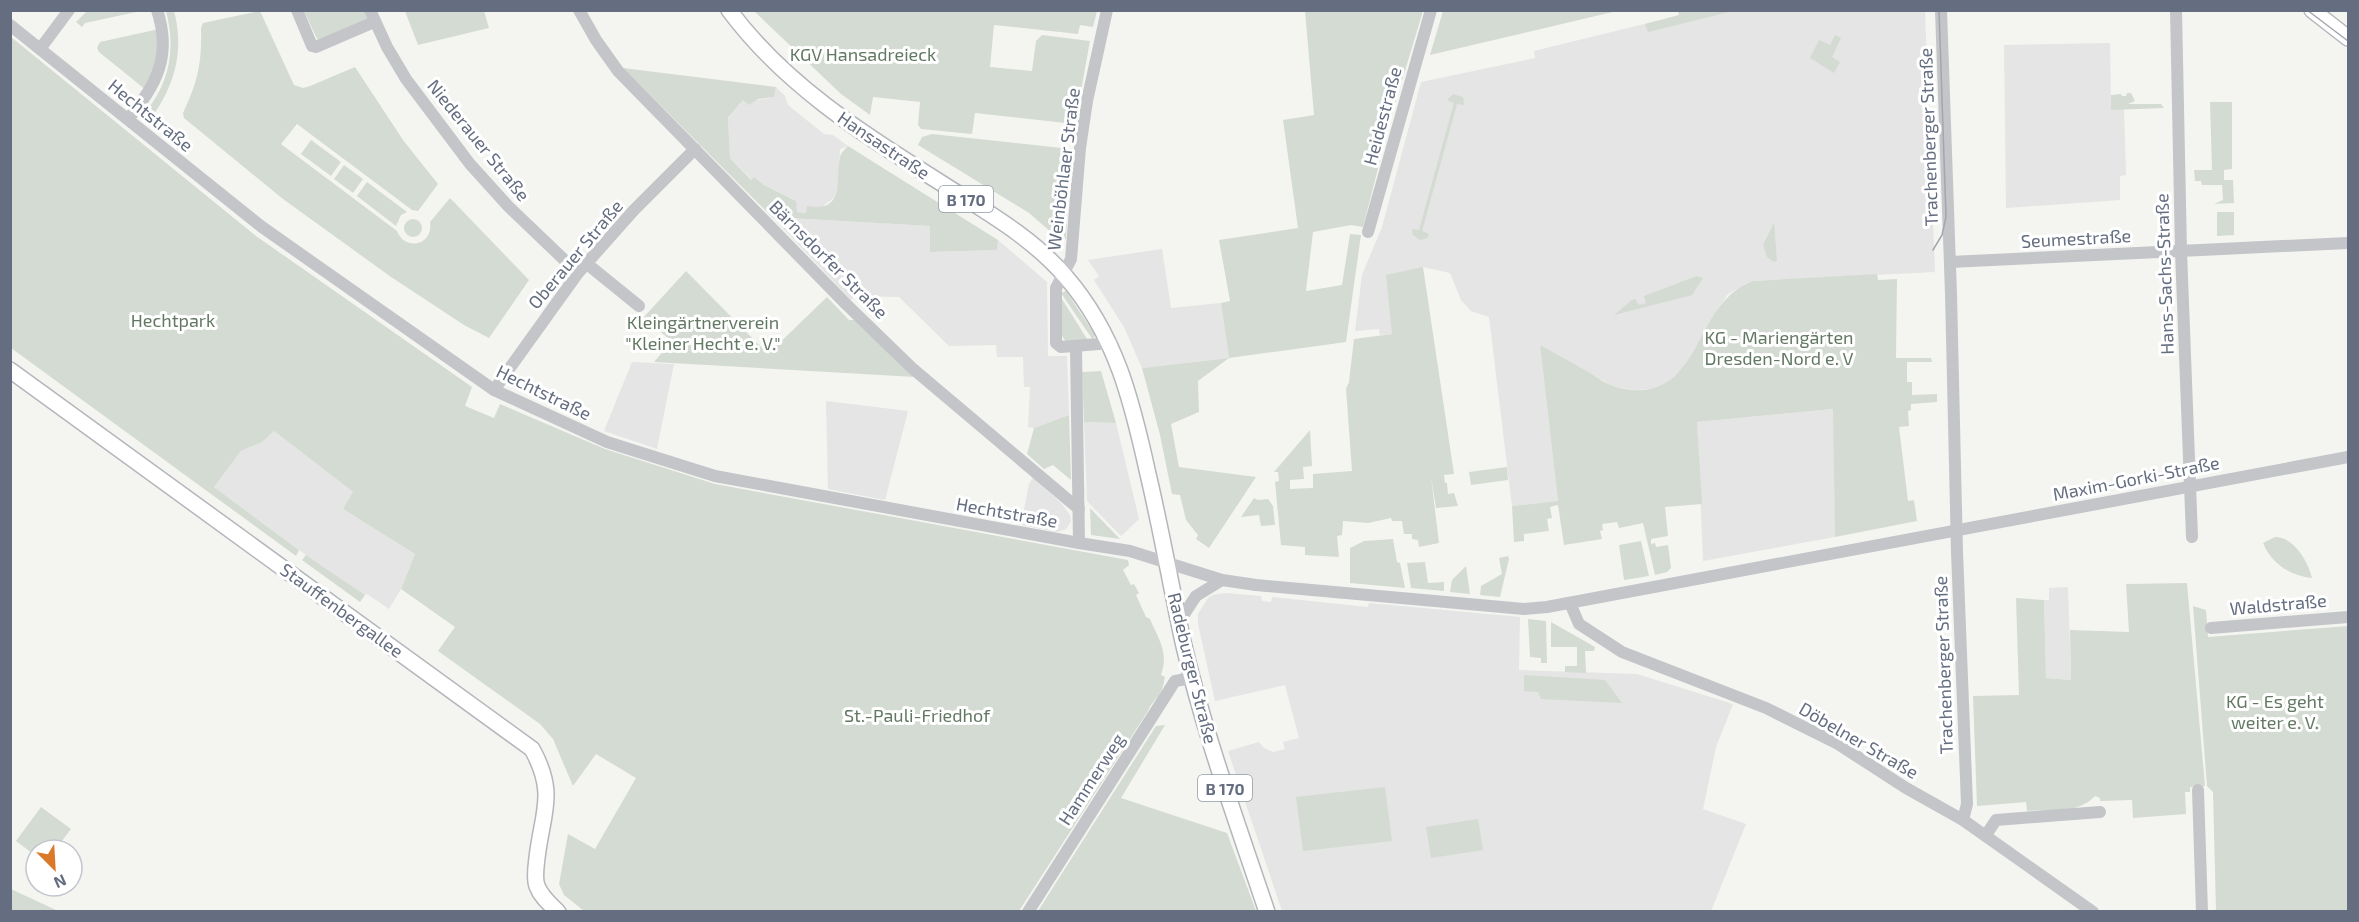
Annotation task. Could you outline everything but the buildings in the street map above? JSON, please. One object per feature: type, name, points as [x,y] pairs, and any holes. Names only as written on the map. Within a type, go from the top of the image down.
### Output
[{"type":"main road","name":"Hansastraße","points":[[729,10],[756,42],[807,91],[861,132],[1018,231],[1064,274],[1081,295],[1111,343],[1134,410],[1167,561]]},
{"type":"main road","points":[[2312,10],[2349,38]]},
{"type":"main road","name":"Stauffenbergallee","points":[[10,370],[532,750],[543,775],[547,805],[537,854],[537,885],[543,897],[558,912]]},
{"type":"main road","name":"Radeburger Straße","points":[[1167,561],[1192,678],[1221,775],[1267,912]]},
{"type":"street","points":[[40,49],[69,10]]},
{"type":"street","points":[[128,119],[151,88],[161,62],[163,34],[157,10]]},
{"type":"street","points":[[297,10],[312,46],[316,47],[372,16]]},
{"type":"street","name":"Bärnsdorfer Straße","points":[[579,10],[596,40],[618,71],[912,368],[1079,509]]},
{"type":"street","name":"Weinböhlaer Straße","points":[[1076,347],[1061,347],[1056,343],[1055,294],[1071,259],[1080,148],[1107,10]]},
{"type":"street","name":"Heidestraße","points":[[1368,232],[1431,10]]},
{"type":"street","name":"Trachenberger Straße","points":[[1941,10],[1966,804],[1963,820]]},
{"type":"street","name":"Hans-Sachs-Straße","points":[[2176,10],[2181,251],[2192,537]]},
{"type":"street","name":"Niederauer Straße","points":[[372,16],[387,48],[406,79],[484,181],[542,240],[639,306]]},
{"type":"street","name":"Hechtstraße","points":[[10,25],[262,227],[494,390],[607,442],[716,476],[1079,543],[1130,550],[1167,561]]},
{"type":"street","name":"Oberauer Straße","points":[[494,390],[582,268],[634,210],[694,149]]},
{"type":"street","name":"Seumestraße","points":[[1950,262],[2349,243]]},
{"type":"street","points":[[1079,543],[1076,347],[1111,343]]},
{"type":"street","name":"Maxim-Gorki-Straße","points":[[1222,580],[1524,609],[1570,603],[2349,457]]},
{"type":"street","points":[[1167,561],[1222,580]]},
{"type":"street","points":[[1179,622],[1196,596],[1222,580]]},
{"type":"street","name":"Döbelner Straße","points":[[1570,603],[1579,624],[1622,652],[1766,708],[1838,744],[1906,788],[1986,835],[2093,912]]},
{"type":"street","name":"Waldstraße","points":[[2211,628],[2349,616]]},
{"type":"street","name":"Hammerweg","points":[[1028,912],[1175,681],[1192,678]]},
{"type":"street","points":[[2198,790],[2202,912]]},
{"type":"street","points":[[1986,835],[1996,820],[2100,812]]},
{"type":"shaded area","points":[[1697,11],[1925,11],[1935,272],[1753,281],[1745,284],[1727,295],[1681,371],[1655,389],[1636,390],[1614,387],[1540,345],[1558,501],[1512,506],[1489,317],[1471,311],[1461,300],[1450,273],[1423,267],[1392,334],[1380,335],[1379,329],[1355,331],[1362,275],[1382,227],[1421,82],[1535,58],[1534,51]]},
{"type":"shaded area","points":[[2110,43],[2111,109],[2124,109],[2126,175],[2120,176],[2120,200],[2006,208],[2004,45]]},
{"type":"shaded area","points":[[776,87],[785,96],[788,105],[824,134],[833,135],[848,146],[840,149],[838,186],[834,198],[807,213],[797,212],[795,200],[764,185],[754,177],[752,180],[730,158],[728,119],[743,100],[752,101],[774,97]]},
{"type":"shaded area","points":[[772,217],[930,226],[930,252],[997,250],[998,240],[1047,282],[1048,356],[1067,356],[1069,415],[1034,428],[1028,427],[1030,387],[1024,387],[1023,357],[997,357],[996,345],[949,346],[899,297],[855,296],[851,300]]},
{"type":"shaded area","points":[[1162,249],[1171,308],[1221,303],[1229,358],[1142,368],[1124,327],[1094,280],[1099,276],[1088,260]]},
{"type":"shaded area","points":[[632,362],[674,364],[657,449],[604,431]]},
{"type":"shaded area","points":[[826,401],[908,411],[885,500],[828,489]]},
{"type":"shaded area","points":[[1834,409],[1835,537],[1703,561],[1697,422]]},
{"type":"shaded area","points":[[1084,422],[1116,423],[1139,519],[1121,536],[1087,501]]},
{"type":"shaded area","points":[[274,431],[354,493],[343,509],[415,554],[401,589],[389,609],[306,555],[214,487],[241,451],[262,442]]},
{"type":"shaded area","points":[[1033,477],[1062,504],[1070,515],[1071,521],[1066,529],[1057,532],[1021,525],[1029,484]]},
{"type":"shaded area","points":[[2068,587],[2071,680],[2046,678],[2044,600],[2049,600],[2049,588]]},
{"type":"shaded area","points":[[1226,593],[1261,596],[1262,601],[1271,602],[1272,597],[1368,607],[1369,603],[1520,617],[1519,670],[1637,674],[1733,704],[1716,747],[1703,809],[1746,824],[1711,911],[1282,911],[1228,751],[1259,742],[1264,748],[1273,752],[1285,749],[1283,742],[1299,738],[1285,685],[1215,701],[1198,624],[1198,614],[1208,598]]},
{"type":"green space","points":[[1443,10],[1617,11],[1430,55]]},
{"type":"green space","points":[[1678,10],[1733,11],[1648,32],[1645,24],[1679,15]]},
{"type":"green space","points":[[87,11],[141,11],[85,23],[82,27],[76,22]]},
{"type":"green space","points":[[166,11],[174,11],[178,52],[168,90],[154,114],[162,123],[159,126],[144,114],[160,90],[168,65],[170,39]]},
{"type":"green space","points":[[260,11],[294,85],[303,88],[310,86],[355,67],[403,140],[438,184],[418,211],[412,210],[297,124],[281,144],[397,231],[406,242],[418,243],[428,236],[430,222],[450,198],[529,280],[489,338],[464,325],[391,277],[283,199],[184,118],[183,113],[198,72],[203,23]]},
{"type":"green space","points":[[304,11],[365,11],[368,18],[318,41]]},
{"type":"green space","points":[[405,11],[484,11],[489,28],[418,45]]},
{"type":"green space","name":"KGV Hansadreieck","points":[[754,11],[1097,11],[1093,27],[1080,25],[1078,34],[994,25],[990,67],[1032,71],[1036,41],[1042,35],[1090,41],[1075,124],[975,113],[972,134],[921,129],[918,125],[920,102],[873,97],[870,115],[841,94]]},
{"type":"green space","points":[[1305,11],[1423,11],[1392,114],[1363,227],[1351,225],[1313,232],[1306,291],[1342,285],[1350,234],[1361,235],[1346,342],[1229,358],[1221,303],[1230,301],[1219,240],[1298,228],[1283,120],[1314,115]]},
{"type":"green space","points":[[159,29],[160,49],[146,90],[97,48],[100,42]]},
{"type":"green space","points":[[1835,35],[1841,38],[1832,57],[1840,62],[1834,73],[1810,58],[1819,40],[1830,45]]},
{"type":"green space","points":[[11,37],[256,236],[472,387],[465,406],[494,418],[500,404],[605,449],[715,484],[1128,560],[1129,565],[1123,570],[1131,585],[1134,584],[1139,593],[1136,595],[1162,647],[1164,660],[1161,675],[1165,677],[1163,687],[1019,911],[584,911],[564,895],[559,884],[568,834],[595,849],[636,778],[596,754],[573,786],[553,739],[540,724],[438,651],[455,627],[401,589],[415,554],[343,509],[353,492],[274,431],[262,442],[241,451],[214,487],[299,550],[296,556],[11,348]]},
{"type":"green space","points":[[623,68],[776,87],[774,97],[758,99],[749,105],[743,100],[728,118],[730,158],[751,180],[754,177],[764,185],[796,201],[797,212],[806,213],[807,206],[828,205],[833,200],[838,184],[840,157],[848,146],[998,240],[997,250],[930,252],[930,226],[772,217]]},
{"type":"green space","points":[[2127,93],[2131,93],[2135,101],[2128,104],[2161,104],[2164,108],[2111,110],[2111,95],[2126,96]]},
{"type":"green space","points":[[1453,94],[1463,97],[1464,105],[1457,104],[1422,231],[1429,234],[1427,238],[1420,240],[1413,235],[1412,229],[1419,230],[1454,103],[1447,100]]},
{"type":"green space","points":[[2210,102],[2232,102],[2232,169],[2224,170],[2224,180],[2233,180],[2234,203],[2214,204],[2223,200],[2222,185],[2202,185],[2201,181],[2195,181],[2194,170],[2212,170]]},
{"type":"green space","points":[[932,134],[1071,149],[1066,239],[1059,239],[1029,213],[918,145],[922,137]]},
{"type":"green space","points":[[311,140],[341,162],[331,176],[301,154]]},
{"type":"green space","points":[[344,165],[363,179],[353,193],[334,179]]},
{"type":"green space","points":[[367,182],[407,212],[401,215],[396,226],[357,196]]},
{"type":"green space","points":[[2217,212],[2234,212],[2234,235],[2217,236]]},
{"type":"green space","points":[[409,219],[417,219],[422,224],[420,235],[409,237],[404,232],[404,224]]},
{"type":"green space","points":[[1774,223],[1777,261],[1774,262],[1767,257],[1763,245]]},
{"type":"green space","points":[[1423,267],[1454,474],[1444,475],[1445,483],[1447,483],[1448,494],[1454,493],[1458,506],[1436,508],[1431,477],[1439,543],[1419,547],[1418,540],[1412,539],[1412,534],[1404,534],[1402,521],[1392,521],[1391,518],[1368,523],[1343,521],[1342,535],[1337,536],[1339,557],[1305,555],[1305,547],[1281,545],[1275,482],[1279,481],[1278,472],[1274,472],[1310,430],[1312,466],[1303,467],[1304,479],[1290,480],[1290,489],[1313,488],[1313,474],[1352,471],[1346,389],[1349,382],[1354,339],[1392,334],[1386,275]]},
{"type":"green space","name":"Kleingärtnerverein \"Kleiner Hecht e. V.\"","points":[[686,271],[768,354],[827,297],[849,320],[858,320],[915,377],[654,362],[672,341],[643,318]]},
{"type":"green space","name":"KG - Mariengärten Dresden-Nord e. V","points":[[1877,274],[1878,280],[1897,279],[1896,358],[1931,358],[1932,362],[1907,362],[1907,382],[1912,382],[1912,395],[1937,394],[1937,402],[1911,404],[1911,410],[1908,411],[1909,426],[1899,427],[1908,501],[1914,500],[1917,521],[1835,537],[1833,409],[1697,422],[1702,504],[1665,507],[1668,536],[1651,539],[1651,544],[1655,543],[1656,547],[1668,545],[1671,568],[1667,572],[1655,575],[1643,523],[1619,528],[1617,522],[1602,524],[1603,530],[1600,531],[1602,539],[1564,545],[1558,505],[1550,507],[1552,518],[1547,519],[1549,531],[1524,534],[1524,541],[1514,542],[1512,506],[1558,501],[1540,345],[1610,385],[1644,390],[1665,383],[1681,369],[1717,310],[1733,293],[1753,281]]},
{"type":"green space","points":[[1697,276],[1703,278],[1692,295],[1614,315],[1632,300],[1635,299],[1639,305],[1646,303],[1644,296]]},
{"type":"green space","points":[[1066,291],[1095,335],[1093,340],[1061,293]]},
{"type":"green space","points":[[1060,296],[1089,342],[1066,342],[1061,334]]},
{"type":"green space","points":[[1229,358],[1198,381],[1199,412],[1171,424],[1179,467],[1256,477],[1209,548],[1196,539],[1198,535],[1186,520],[1180,495],[1172,494],[1160,435],[1142,368]]},
{"type":"green space","points":[[1101,371],[1116,423],[1084,422],[1082,372]]},
{"type":"green space","points":[[1069,415],[1071,480],[1053,465],[1044,469],[1027,454],[1034,428]]},
{"type":"green space","points":[[1507,467],[1508,480],[1471,485],[1469,472]]},
{"type":"green space","points":[[1254,498],[1268,499],[1273,506],[1275,525],[1261,526],[1259,515],[1241,517]]},
{"type":"green space","points":[[1090,508],[1120,539],[1091,535]]},
{"type":"green space","points":[[2275,537],[2282,538],[2294,546],[2304,558],[2312,578],[2296,574],[2276,563],[2263,543]]},
{"type":"green space","points":[[1393,539],[1405,588],[1350,583],[1350,548],[1364,541]]},
{"type":"green space","points":[[1641,541],[1649,576],[1624,580],[1619,545]]},
{"type":"green space","points":[[306,555],[365,595],[360,602],[302,560]]},
{"type":"green space","points":[[1508,556],[1500,597],[1480,595],[1481,586],[1502,574],[1499,558]]},
{"type":"green space","points":[[1425,562],[1428,583],[1444,582],[1444,591],[1411,588],[1407,563]]},
{"type":"green space","points":[[1466,566],[1470,594],[1450,592],[1452,580]]},
{"type":"green space","name":"KG - Es geht weiter e. V.","points":[[2187,583],[2205,786],[2190,787],[2190,792],[2185,792],[2186,814],[2133,818],[2132,800],[2100,801],[2100,798],[2095,796],[2080,806],[2063,810],[2027,811],[2026,802],[1977,806],[1973,696],[2019,695],[2016,598],[2044,600],[2046,678],[2071,680],[2070,630],[2129,632],[2126,584]]},
{"type":"green space","name":"KG - Es geht weiter e. V.","points":[[2193,606],[2206,610],[2208,637],[2348,626],[2348,911],[2216,911],[2213,792],[2207,786]]},
{"type":"green space","points":[[1528,619],[1546,621],[1547,663],[1541,663],[1541,658],[1530,657]]},
{"type":"green space","points":[[1551,622],[1595,647],[1594,651],[1585,651],[1586,673],[1565,672],[1565,666],[1577,666],[1577,647],[1551,647]]},
{"type":"green space","points":[[1524,675],[1605,680],[1622,703],[1541,699],[1538,692],[1524,691]]},
{"type":"green space","points":[[1165,725],[1121,798],[1227,833],[1256,911],[1038,911],[1156,726]]},
{"type":"green space","points":[[1385,787],[1392,841],[1303,851],[1296,797]]},
{"type":"green space","points":[[41,807],[71,829],[64,838],[24,838],[24,847],[16,841]]},
{"type":"green space","points":[[1478,819],[1483,850],[1431,858],[1426,827]]},
{"type":"green space","points":[[10,889],[24,895],[24,898],[30,898],[58,911],[11,911]]},
{"type":"tram line","points":[[1933,250],[1942,235],[1946,217],[1939,10]]},
{"type":"tram line","points":[[2307,10],[2348,41]]},
{"type":"park label","name":"Hechtpark","points":[[173,320]]},
{"type":"park label","name":"St.-Pauli-Friedhof","points":[[917,715]]}]
